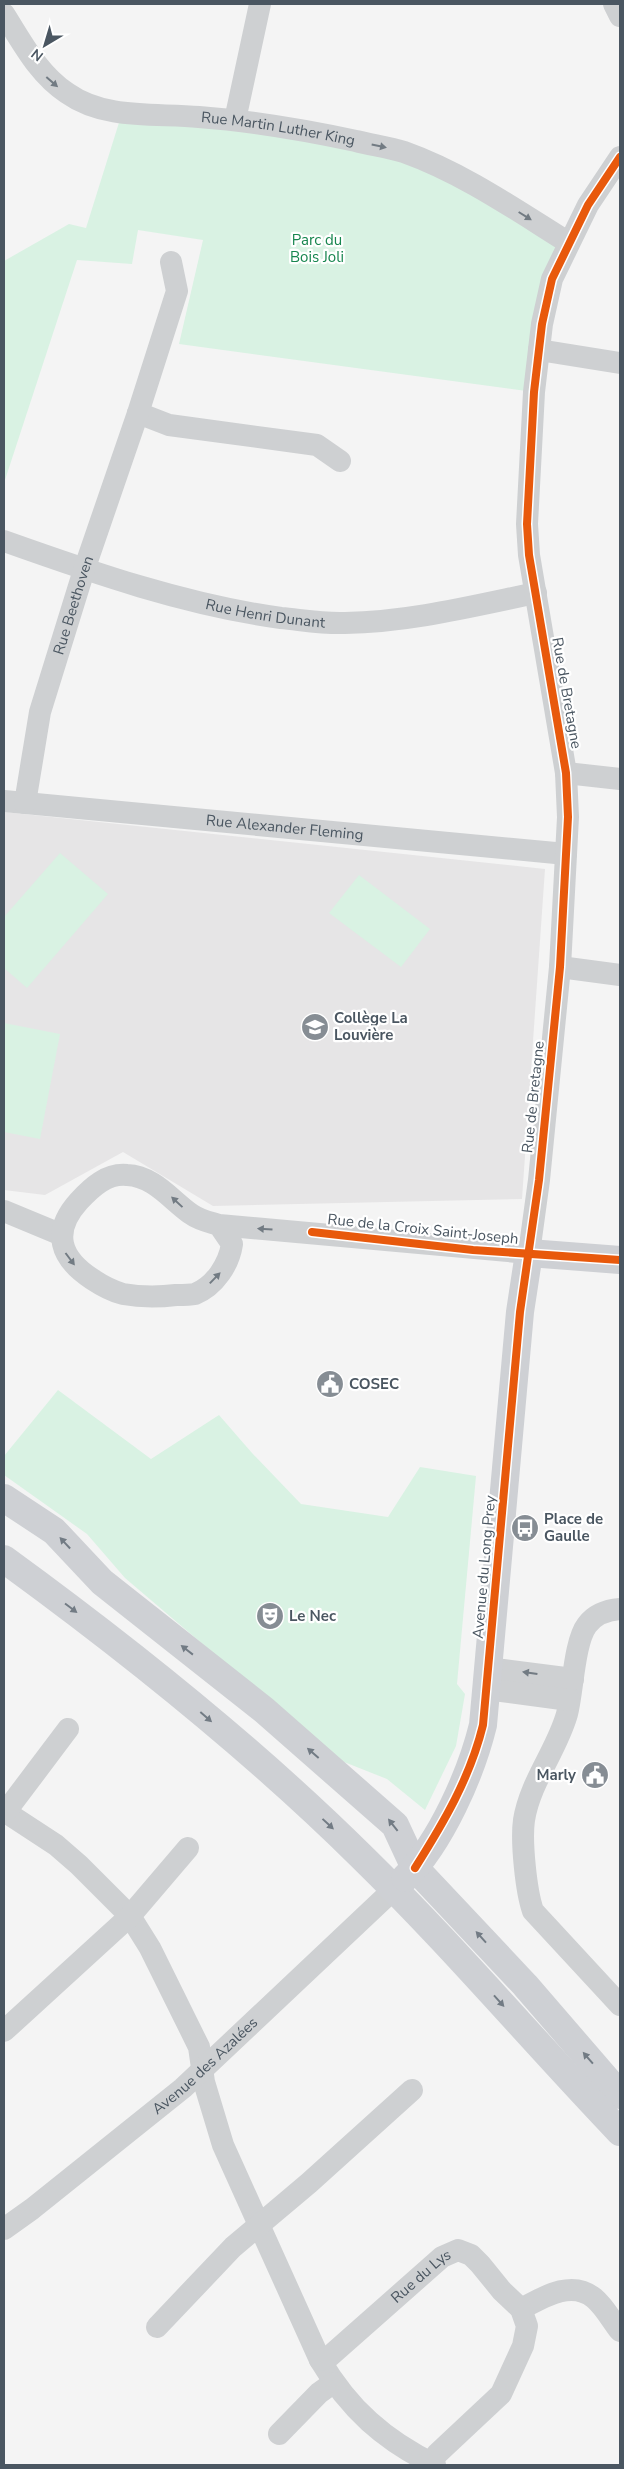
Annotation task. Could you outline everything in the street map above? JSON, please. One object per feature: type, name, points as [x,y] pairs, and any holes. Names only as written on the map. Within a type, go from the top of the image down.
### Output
[{"type":"main road","name":"Rue de la Croix Saint-Joseph","points":[[529,1253],[620,1260]]},
{"type":"main road","name":"Avenue du Long Prey","points":[[394,1889],[415,1868],[441,1827],[464,1784],[473,1761],[483,1725],[520,1312],[529,1253]]},
{"type":"main road","points":[[4,1498],[54,1531],[102,1582],[264,1710],[395,1825],[415,1868],[518,1978],[620,2095]]},
{"type":"main road","points":[[4,1559],[72,1608],[169,1685],[298,1797],[394,1889],[620,2132]]},
{"type":"street","points":[[235,120],[260,4]]},
{"type":"street","points":[[614,4],[620,16]]},
{"type":"street","name":"Rue Martin Luther King","points":[[4,14],[48,79],[67,94],[89,105],[122,113],[235,120],[324,134],[403,152],[472,183],[569,244]]},
{"type":"street","name":"Rue de Bretagne","points":[[529,1253],[539,1180],[560,967],[566,854],[566,773],[528,555],[527,524],[534,392],[539,350],[552,279],[588,205],[620,157]]},
{"type":"street","name":"Rue Beethoven","points":[[14,802],[84,570],[138,413],[176,291],[171,262]]},
{"type":"street","points":[[539,350],[620,363]]},
{"type":"street","points":[[138,413],[169,425],[317,445],[340,461]]},
{"type":"street","name":"Rue Henri Dunant","points":[[4,541],[84,570],[184,599],[252,614],[344,624],[428,614],[536,593]]},
{"type":"street","points":[[566,773],[620,779]]},
{"type":"street","name":"Rue Alexander Fleming","points":[[14,802],[566,854]]},
{"type":"street","points":[[560,967],[620,975]]},
{"type":"street","name":"Rue de la Croix Saint-Joseph","points":[[62,1235],[65,1220],[80,1201],[102,1180],[117,1175],[139,1177],[172,1197],[192,1215],[219,1225],[529,1253]]},
{"type":"street","points":[[4,1211],[62,1235],[63,1249],[69,1260],[99,1283],[123,1294],[165,1296],[195,1294],[220,1274],[230,1255],[232,1244],[219,1225]]},
{"type":"street","points":[[620,1609],[607,1611],[595,1617],[587,1625],[581,1636],[566,1714],[525,1818],[523,1831],[529,1898],[533,1911],[620,2005]]},
{"type":"street","points":[[487,1678],[571,1690]]},
{"type":"street","points":[[68,1729],[5,1812],[56,1845],[79,1865],[130,1916],[150,1948],[199,2047],[204,2082],[223,2145],[320,2360],[333,2383],[368,2422],[397,2444],[433,2464],[436,2454],[502,2394],[523,2346],[527,2326],[521,2309],[553,2292],[578,2291],[595,2298],[620,2331]]},
{"type":"street","points":[[4,2031],[130,1916],[188,1848]]},
{"type":"street","name":"Avenue des Azalées","points":[[4,2229],[47,2197],[203,2069],[394,1889]]},
{"type":"street","points":[[157,2327],[233,2246],[412,2090]]},
{"type":"street","name":"Rue du Lys","points":[[320,2360],[330,2356],[442,2257],[458,2250],[471,2255],[521,2309]]},
{"type":"street","points":[[279,2434],[319,2393],[333,2383]]},
{"type":"shaded area","points":[[4,812],[545,869],[522,1199],[213,1206],[123,1152],[45,1195],[4,1190]]},
{"type":"green space","name":"Parc du Bois Joli","points":[[122,113],[403,152],[569,243],[534,392],[179,344],[203,240],[138,230],[132,264],[77,260],[4,483],[4,261],[69,224],[86,228]]},
{"type":"green space","points":[[60,853],[108,894],[27,988],[4,968],[4,917]]},
{"type":"green space","points":[[359,875],[430,929],[401,967],[329,913]]},
{"type":"green space","points":[[4,1023],[60,1034],[40,1139],[4,1132]]},
{"type":"green space","points":[[58,1390],[151,1459],[219,1415],[301,1504],[388,1517],[420,1467],[476,1476],[457,1684],[465,1694],[456,1746],[425,1810],[387,1779],[339,1760],[125,1578],[87,1534],[4,1475],[4,1456]]},
{"type":"cycle path","points":[[415,1868],[455,1799],[471,1763],[483,1725],[520,1312],[539,1180],[560,967],[568,817],[566,773],[529,555],[527,524],[534,392],[542,324],[552,279],[588,205],[620,157]]},
{"type":"cycle path","points":[[312,1232],[473,1250],[620,1260]]},
{"type":"place","name":"Collège La Louvière","points":[[315,1027]]},
{"type":"place","name":"COSEC","points":[[330,1384]]},
{"type":"place","name":"Place de Gaulle","points":[[525,1528]]},
{"type":"place","name":"Le Nec","points":[[270,1616]]},
{"type":"place","name":"Marly","points":[[595,1775]]}]
